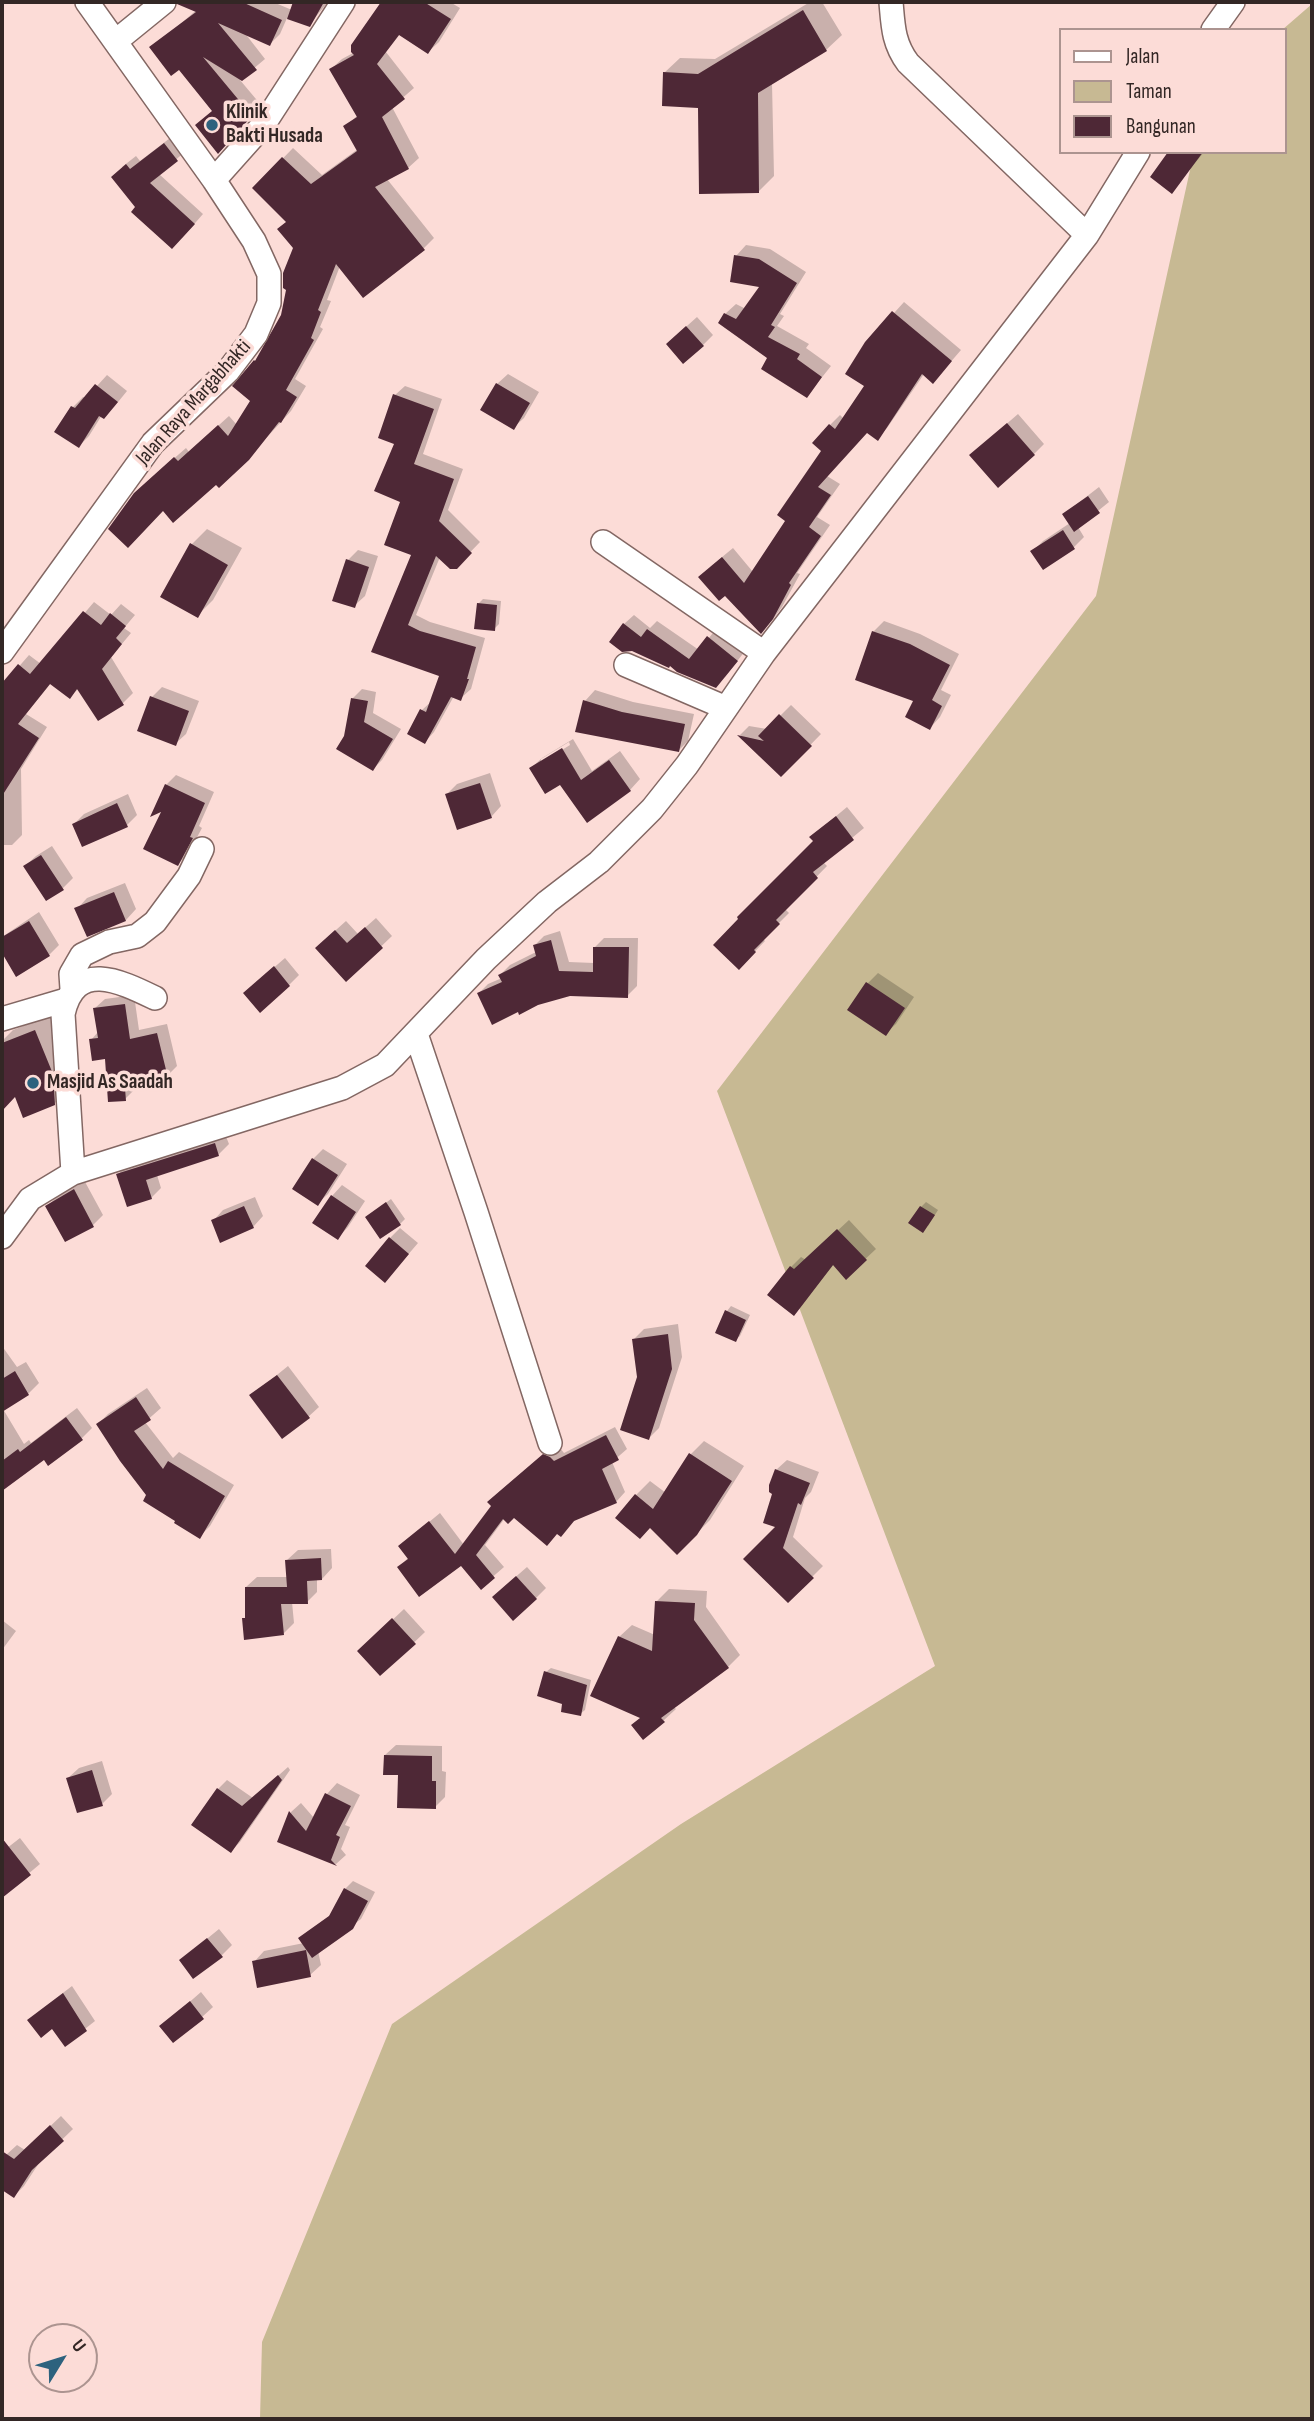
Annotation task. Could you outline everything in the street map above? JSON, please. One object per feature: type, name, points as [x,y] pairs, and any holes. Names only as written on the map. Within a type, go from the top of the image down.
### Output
[{"type":"street","name":"Jalan Raya Margabhakti","points":[[2,652],[153,443],[228,371],[256,334],[269,303],[269,274],[254,241],[214,180],[87,2]]},
{"type":"street","points":[[116,41],[164,2]]},
{"type":"street","points":[[214,180],[264,124],[343,2]]},
{"type":"street","points":[[891,2],[893,36],[908,63],[1087,235]]},
{"type":"street","points":[[1214,28],[1233,2]]},
{"type":"street","points":[[2,1237],[30,1199],[73,1173],[342,1088],[385,1065],[486,959],[547,902],[599,862],[652,809],[764,653],[1087,235],[1137,154]]},
{"type":"street","points":[[603,542],[764,653]]},
{"type":"street","points":[[626,666],[726,708]]},
{"type":"street","points":[[73,1173],[63,1014],[69,995],[71,974],[82,955],[109,942],[137,936],[155,922],[189,876],[202,849]]},
{"type":"street","points":[[2,1019],[69,995],[94,979],[106,978],[122,982],[155,998]]},
{"type":"street","points":[[416,1034],[550,1443]]},
{"type":"green space","points":[[1312,4],[1312,2419],[260,2419],[262,2342],[392,2024],[681,1824],[935,1666],[717,1091],[1096,596],[1194,154],[1286,154],[1284,28]]},
{"type":"building","points":[[242,2],[282,20],[270,46],[218,23],[257,70],[242,81],[203,57],[252,116],[218,154],[195,125],[212,111],[179,70],[171,76],[149,47],[196,12],[177,4]]},
{"type":"building","points":[[293,2],[324,2],[310,27],[287,19]]},
{"type":"building","points":[[381,2],[424,2],[451,19],[428,54],[399,35],[377,64],[405,99],[382,117],[409,169],[375,187],[425,250],[363,298],[336,264],[318,310],[321,312],[311,338],[314,340],[286,390],[297,397],[281,423],[279,422],[249,460],[219,488],[216,485],[173,523],[163,511],[128,548],[108,529],[134,493],[174,457],[178,461],[218,425],[228,436],[250,401],[232,386],[255,361],[281,315],[286,290],[283,288],[283,273],[293,248],[277,229],[286,222],[252,188],[282,157],[311,184],[357,151],[343,126],[357,117],[329,69],[354,55],[351,45]]},
{"type":"building","points":[[803,10],[827,51],[758,93],[759,193],[699,194],[698,108],[662,106],[663,72],[698,74]]},
{"type":"building","points":[[164,143],[178,161],[150,183],[195,224],[172,249],[131,212],[135,207],[111,177],[126,164],[130,169]]},
{"type":"building","points":[[1167,154],[1202,154],[1172,194],[1150,177]]},
{"type":"building","points":[[734,255],[759,259],[797,283],[771,325],[775,327],[768,337],[800,354],[797,359],[822,377],[807,398],[761,369],[767,358],[718,323],[724,313],[736,319],[759,287],[730,282]]},
{"type":"building","points":[[892,311],[952,361],[933,384],[922,374],[878,441],[867,433],[818,487],[831,495],[809,527],[821,536],[789,583],[791,585],[773,619],[761,634],[725,596],[719,601],[698,577],[722,557],[744,583],[785,521],[777,515],[821,451],[812,443],[829,424],[835,429],[864,386],[845,374],[865,342]]},
{"type":"building","points":[[686,326],[704,346],[683,364],[666,344]]},
{"type":"building","points":[[496,383],[530,403],[514,430],[480,410]]},
{"type":"building","points":[[95,384],[118,402],[104,419],[99,416],[79,448],[54,432],[71,406],[75,408]]},
{"type":"building","points":[[393,394],[434,409],[414,464],[454,479],[439,521],[472,553],[457,569],[450,569],[436,556],[408,625],[476,647],[461,701],[451,697],[425,744],[407,734],[420,709],[426,712],[439,676],[371,652],[411,555],[384,545],[400,502],[374,491],[394,444],[378,438]]},
{"type":"building","points":[[1007,423],[1035,455],[998,488],[969,455]]},
{"type":"building","points":[[1088,496],[1100,513],[1074,532],[1062,514]]},
{"type":"building","points":[[1063,530],[1075,549],[1043,570],[1030,551]]},
{"type":"building","points":[[190,543],[228,565],[198,618],[160,597]]},
{"type":"building","points":[[346,559],[369,567],[355,608],[332,601]]},
{"type":"building","points":[[477,603],[497,605],[495,631],[474,629]]},
{"type":"building","points":[[83,611],[101,625],[110,613],[126,626],[116,638],[122,644],[102,669],[124,705],[98,721],[77,689],[70,699],[50,684],[18,724],[39,738],[2,796],[2,683],[18,664],[30,674]]},
{"type":"building","points":[[623,623],[641,637],[647,629],[689,659],[707,636],[738,661],[716,688],[632,651],[622,652],[609,642]]},
{"type":"building","points":[[872,631],[910,644],[950,665],[932,700],[942,706],[930,730],[905,717],[913,701],[855,680]]},
{"type":"building","points":[[150,696],[189,711],[176,746],[137,731]]},
{"type":"building","points":[[351,698],[368,701],[364,722],[393,739],[373,771],[336,749],[344,736]]},
{"type":"building","points":[[583,700],[622,712],[685,724],[679,752],[575,732]]},
{"type":"building","points":[[779,714],[812,746],[781,777],[737,735],[764,741],[758,736]]},
{"type":"building","points":[[562,748],[581,780],[609,760],[631,791],[587,823],[560,785],[545,794],[529,768]]},
{"type":"building","points":[[480,783],[492,818],[457,830],[445,794]]},
{"type":"building","points":[[165,784],[205,803],[190,837],[193,838],[178,866],[143,849],[161,812],[150,817]]},
{"type":"building","points":[[117,803],[128,827],[82,847],[72,824]]},
{"type":"building","points":[[836,816],[854,840],[813,872],[818,878],[776,920],[780,924],[754,950],[756,952],[739,970],[713,945],[737,917],[813,841],[809,837]]},
{"type":"building","points":[[41,855],[64,890],[46,901],[23,866]]},
{"type":"building","points":[[114,892],[126,921],[87,937],[74,908]]},
{"type":"building","points":[[29,921],[50,956],[16,977],[2,953],[2,937]]},
{"type":"building","points":[[365,927],[383,948],[346,982],[315,948],[335,930],[347,943]]},
{"type":"building","points":[[551,940],[559,971],[593,972],[593,947],[629,947],[628,998],[570,996],[538,1005],[519,1015],[518,1012],[492,1025],[477,993],[502,982],[498,975],[536,956],[533,945]]},
{"type":"building","points":[[274,966],[290,986],[260,1013],[243,993]]},
{"type":"building","points":[[866,982],[905,1008],[886,1036],[847,1010]]},
{"type":"building","points":[[125,1004],[130,1039],[157,1033],[168,1078],[125,1088],[126,1101],[108,1102],[105,1059],[92,1061],[89,1039],[98,1038],[93,1008]]},
{"type":"building","name":"Masjid As Saadah","points":[[35,1030],[53,1074],[55,1105],[23,1118],[15,1097],[2,1111],[2,1043]]},
{"type":"building","points":[[215,1143],[219,1156],[146,1180],[152,1199],[127,1207],[116,1174]]},
{"type":"building","points":[[312,1158],[338,1175],[318,1206],[292,1189]]},
{"type":"building","points":[[74,1189],[94,1227],[65,1242],[45,1206]]},
{"type":"building","points":[[331,1195],[356,1212],[338,1240],[312,1223]]},
{"type":"building","points":[[386,1202],[401,1225],[380,1239],[365,1217]]},
{"type":"building","points":[[244,1206],[254,1228],[220,1243],[211,1220]]},
{"type":"building","points":[[920,1206],[935,1215],[923,1233],[908,1223]]},
{"type":"building","points":[[837,1229],[867,1260],[846,1280],[833,1265],[794,1316],[767,1295],[790,1266],[794,1269]]},
{"type":"building","points":[[389,1237],[409,1254],[385,1283],[365,1266]]},
{"type":"building","points":[[725,1310],[746,1320],[736,1342],[715,1333]]},
{"type":"building","points":[[668,1334],[672,1369],[649,1440],[620,1430],[637,1377],[632,1339]]},
{"type":"building","points":[[15,1371],[29,1395],[2,1412],[2,1379]]},
{"type":"building","points":[[277,1375],[310,1418],[282,1439],[249,1395]]},
{"type":"building","points":[[136,1397],[151,1420],[134,1431],[163,1469],[168,1461],[225,1496],[200,1539],[143,1501],[146,1495],[96,1424]]},
{"type":"building","points":[[66,1417],[83,1440],[48,1466],[44,1460],[2,1491],[2,1461],[18,1449],[20,1452]]},
{"type":"building","points":[[606,1435],[619,1460],[602,1469],[617,1503],[574,1521],[561,1537],[557,1534],[547,1546],[514,1518],[508,1524],[503,1519],[476,1555],[495,1578],[481,1590],[461,1566],[419,1597],[397,1567],[408,1559],[398,1546],[429,1521],[455,1554],[491,1506],[487,1502],[543,1454],[554,1461]]},
{"type":"building","points":[[689,1453],[732,1481],[697,1535],[677,1555],[650,1528],[640,1539],[615,1518],[635,1494],[653,1509]]},
{"type":"building","points":[[775,1469],[810,1483],[801,1505],[798,1503],[783,1548],[814,1578],[788,1603],[743,1559],[775,1527],[763,1523],[772,1494],[769,1492],[769,1485]]},
{"type":"building","points":[[321,1558],[322,1580],[307,1581],[308,1604],[281,1604],[284,1635],[244,1640],[242,1618],[245,1618],[245,1587],[287,1587],[285,1560]]},
{"type":"building","points":[[516,1576],[537,1599],[513,1621],[492,1597]]},
{"type":"building","points":[[655,1601],[695,1603],[694,1620],[729,1668],[661,1718],[665,1722],[643,1740],[631,1725],[640,1718],[590,1696],[618,1636],[652,1651]]},
{"type":"building","points":[[392,1618],[416,1644],[380,1676],[357,1651]]},
{"type":"building","points":[[544,1671],[587,1685],[581,1716],[561,1712],[562,1704],[537,1696]]},
{"type":"building","points":[[384,1755],[432,1756],[432,1781],[436,1781],[436,1809],[397,1808],[398,1775],[383,1775]]},
{"type":"building","points":[[92,1770],[103,1806],[77,1813],[66,1778]]},
{"type":"building","points":[[278,1775],[282,1780],[231,1853],[191,1825],[217,1788],[242,1806]]},
{"type":"building","points":[[325,1793],[351,1806],[336,1835],[340,1837],[331,1860],[337,1866],[277,1842],[289,1811],[306,1831]]},
{"type":"building","points":[[2,1838],[31,1875],[2,1898]]},
{"type":"building","points":[[344,1888],[368,1901],[353,1929],[312,1958],[298,1938],[329,1916]]},
{"type":"building","points":[[207,1938],[223,1957],[193,1979],[179,1960]]},
{"type":"building","points":[[306,1950],[311,1977],[257,1988],[252,1961]]},
{"type":"building","points":[[63,1993],[87,2031],[65,2047],[52,2029],[41,2038],[27,2020]]},
{"type":"building","points":[[190,2001],[204,2019],[173,2043],[159,2026]]},
{"type":"building","points":[[50,2125],[64,2141],[32,2170],[14,2198],[2,2190],[2,2151],[14,2159]]},
{"type":"place","name":"Klinik Bakti Husada","points":[[212,125]]},
{"type":"place","name":"Masjid As Saadah","points":[[33,1083]]}]
